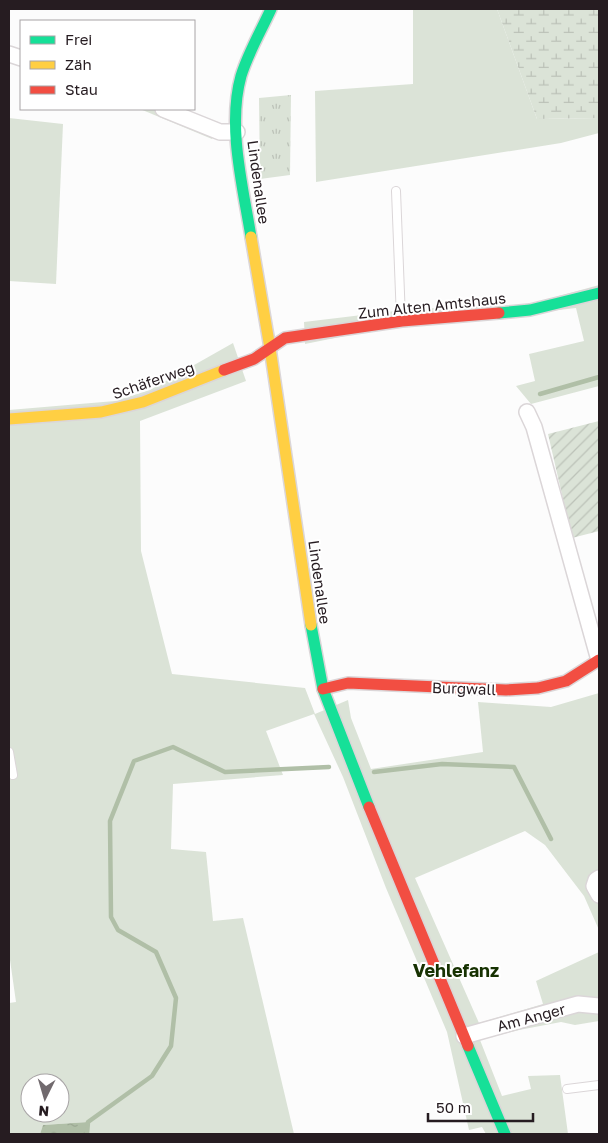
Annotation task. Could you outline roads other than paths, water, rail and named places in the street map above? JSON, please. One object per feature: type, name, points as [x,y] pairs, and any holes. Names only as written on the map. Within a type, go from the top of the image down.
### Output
[{"type":"main road","name":"Lindenallee","points":[[271,9],[242,77],[238,101],[237,132],[240,171],[270,348],[317,663],[323,688],[360,784],[505,1134]]},
{"type":"main road","name":"Zum Alten Amtshaus","points":[[270,348],[285,338],[402,320],[530,310],[599,293]]},
{"type":"main road","name":"Schäferweg","points":[[9,419],[101,412],[143,402],[254,359],[270,348]]},
{"type":"main road","name":"Burgwall","points":[[323,688],[348,683],[506,690],[538,688],[566,681],[599,660]]},
{"type":"street","points":[[165,110],[220,132],[237,132]]},
{"type":"street","name":"Burgwall","points":[[527,412],[534,427],[599,660]]},
{"type":"street","points":[[599,878],[594,886],[599,895]]},
{"type":"street","name":"Am Anger","points":[[464,1036],[578,1004],[599,1006]]},
{"type":"lane","points":[[396,192],[402,320]]},
{"type":"lane","points":[[9,752],[13,775]]},
{"type":"lane","points":[[567,1089],[599,1084]]},
{"type":"water","points":[[88,1122],[87,1134],[40,1134],[43,1125]]},
{"type":"waterway","points":[[540,394],[599,377]]},
{"type":"waterway","points":[[87,1134],[88,1122],[152,1076],[171,1046],[176,998],[156,952],[118,930],[111,917],[110,821],[134,761],[173,747],[225,772],[329,767]]},
{"type":"waterway","points":[[374,772],[442,764],[514,767],[551,839]]},
{"type":"district","name":"Vehlefanz","points":[[456,970]]}]
